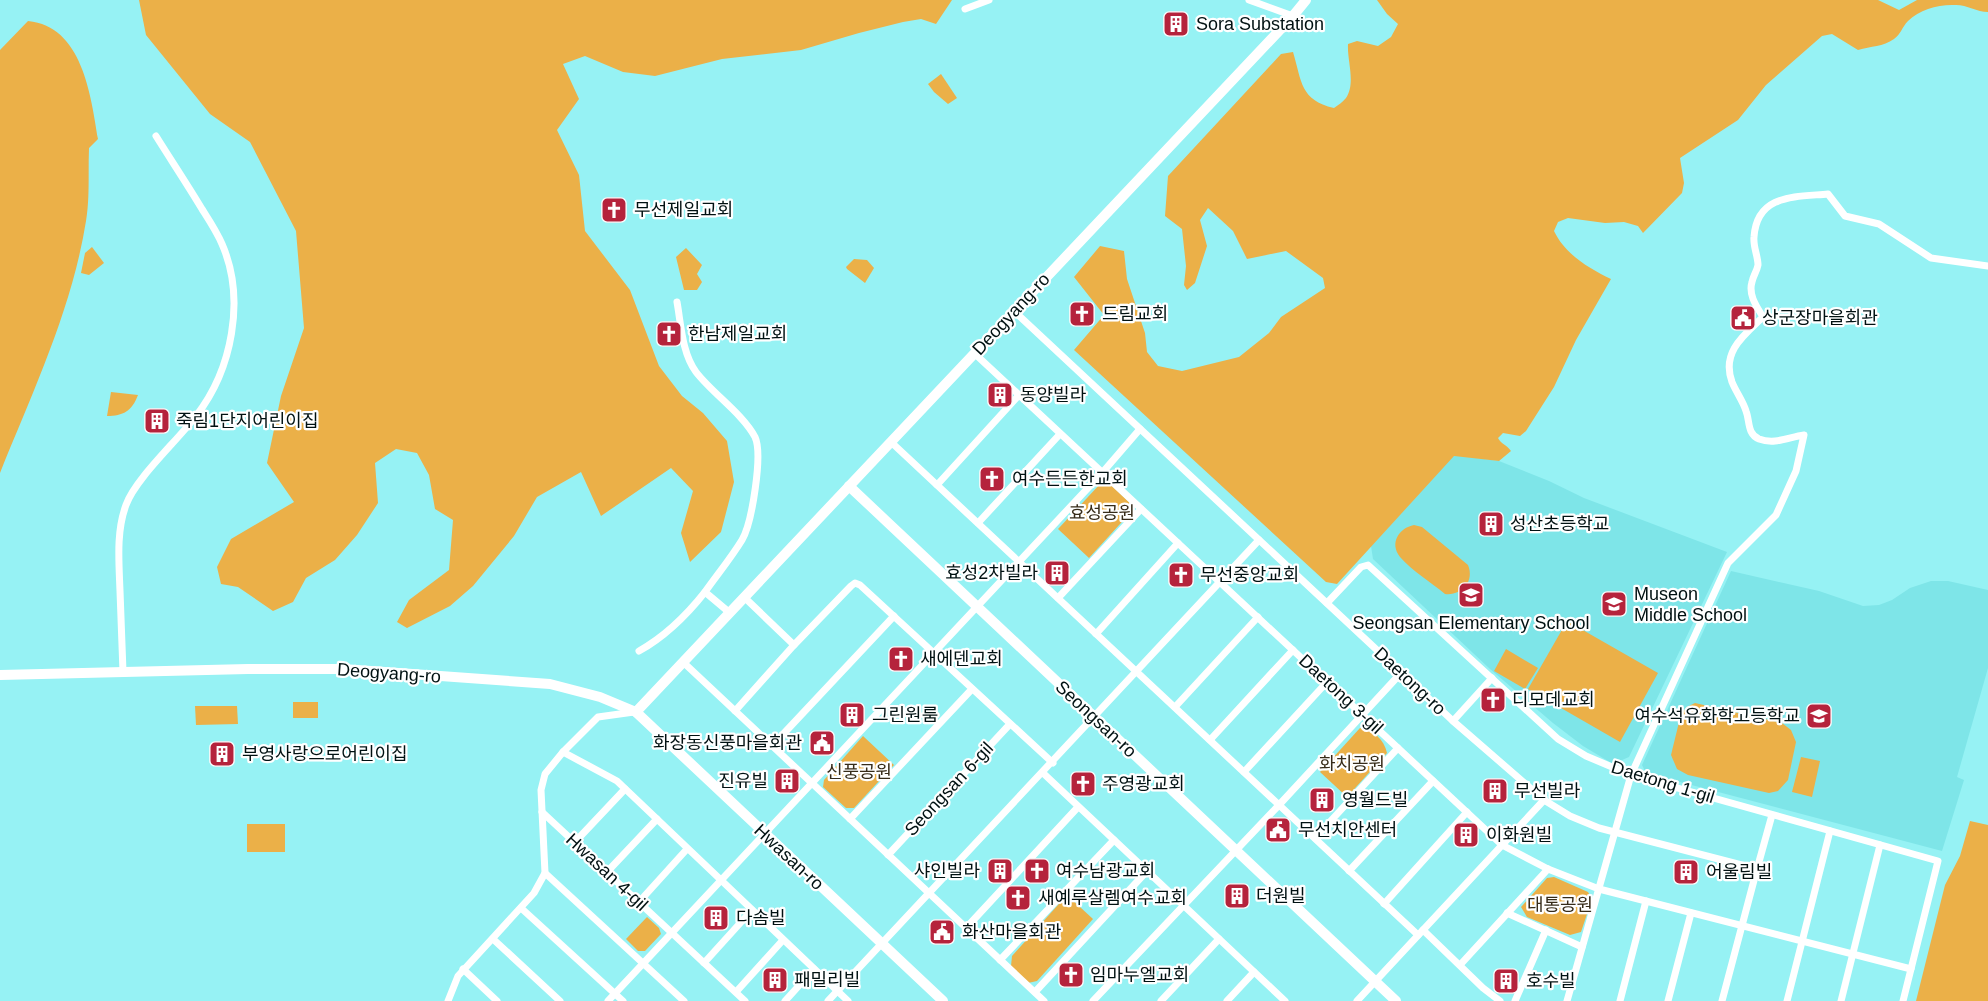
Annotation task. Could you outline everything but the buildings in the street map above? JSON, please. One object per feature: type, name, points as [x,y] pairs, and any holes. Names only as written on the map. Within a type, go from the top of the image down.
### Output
[{"type":"street","points":[[965,9],[989,0]]},
{"type":"street","points":[[1249,0],[1299,8]]},
{"type":"street","name":"Deogyang-ro","points":[[0,675],[343,669],[550,684],[600,697],[636,712],[1299,8],[1312,0]]},
{"type":"street","points":[[123,672],[119,559],[123,516],[127,502],[138,485],[188,427],[210,397],[224,366],[233,303],[229,267],[222,242],[156,136]]},
{"type":"street","points":[[1567,1001],[1631,776],[1728,563],[1776,515],[1796,471],[1804,435],[1779,441],[1766,441],[1754,436],[1749,427],[1746,411],[1730,376],[1730,356],[1734,346],[1763,316],[1753,298],[1751,288],[1758,266],[1754,237],[1761,214],[1778,200],[1828,194],[1845,216],[1879,224],[1931,258],[1988,266]]},
{"type":"street","points":[[639,651],[673,627],[705,592],[742,539],[747,528],[756,483],[758,452],[755,437],[695,371],[688,357],[677,302]]},
{"type":"street","name":"Daetong-ro","points":[[1014,311],[1453,721],[1544,800],[1580,820],[1615,832],[1757,869]]},
{"type":"street","name":"Daetong 3-gil","points":[[974,353],[1502,845],[1548,869],[1599,889],[1911,969]]},
{"type":"street","points":[[938,485],[1019,395]]},
{"type":"street","points":[[608,1001],[1102,473],[1140,429]]},
{"type":"street","points":[[978,524],[1060,434]]},
{"type":"street","points":[[891,442],[1384,904],[1421,932],[1500,1001]]},
{"type":"street","name":"Seongsan-ro","points":[[849,486],[1396,1001]]},
{"type":"street","points":[[1058,598],[1141,509]]},
{"type":"street","points":[[828,1001],[1053,763],[1259,540]]},
{"type":"street","points":[[1096,634],[1178,543]]},
{"type":"street","name":"Daetong 1-gil","points":[[1327,603],[1362,567],[1368,565],[1558,739],[1586,756],[1631,776],[1938,861],[1904,1001]]},
{"type":"street","points":[[735,711],[794,645],[855,583],[860,585],[1053,763]]},
{"type":"street","points":[[705,592],[730,612]]},
{"type":"street","points":[[744,597],[794,645]]},
{"type":"street","points":[[772,746],[894,616]]},
{"type":"street","points":[[1175,707],[1258,618]]},
{"type":"street","points":[[1210,741],[1293,650]]},
{"type":"street","points":[[683,662],[1044,1001]]},
{"type":"street","points":[[1093,1001],[1401,673]]},
{"type":"street","points":[[1453,721],[1492,678]]},
{"type":"street","points":[[1244,772],[1327,682]]},
{"type":"street","points":[[850,819],[972,689]]},
{"type":"street","name":"Hwasan 4-gil","points":[[545,873],[542,781],[545,774],[598,717],[636,712]]},
{"type":"street","name":"Hwasan-ro","points":[[636,712],[943,1001]]},
{"type":"street","name":"Seongsan 6-gil","points":[[888,855],[1010,724]]},
{"type":"street","points":[[1315,838],[1398,748]]},
{"type":"street","points":[[563,752],[613,778],[848,1001]]},
{"type":"street","points":[[1043,773],[1285,1001]]},
{"type":"street","points":[[1349,871],[1433,781]]},
{"type":"street","points":[[574,842],[625,789]]},
{"type":"street","points":[[1357,1001],[1544,800]]},
{"type":"street","points":[[966,928],[1078,807]]},
{"type":"street","name":"Hwasan 4-gil","points":[[542,812],[745,1001]]},
{"type":"street","points":[[1384,904],[1467,812]]},
{"type":"street","points":[[1722,1001],[1772,815]]},
{"type":"street","points":[[607,872],[657,819]]},
{"type":"street","points":[[1786,1001],[1830,831]]},
{"type":"street","points":[[1000,960],[1114,840]]},
{"type":"street","points":[[1841,1001],[1880,845]]},
{"type":"street","points":[[639,902],[687,849]]},
{"type":"street","points":[[1460,965],[1548,869]]},
{"type":"street","points":[[1035,992],[1147,871]]},
{"type":"street","points":[[448,1001],[454,983],[463,969],[534,893],[545,873],[684,1001]]},
{"type":"street","points":[[1620,1001],[1646,901]]},
{"type":"street","points":[[521,908],[622,1001]]},
{"type":"street","points":[[704,963],[752,910]]},
{"type":"street","points":[[1507,913],[1582,947]]},
{"type":"street","points":[[1668,1001],[1691,913]]},
{"type":"street","points":[[1515,1001],[1546,930]]},
{"type":"street","points":[[493,939],[560,1001]]},
{"type":"street","points":[[1161,1001],[1219,939]]},
{"type":"street","points":[[736,992],[783,940]]},
{"type":"street","points":[[463,969],[498,1001]]},
{"type":"street","points":[[785,1001],[814,969]]},
{"type":"street","points":[[1227,1001],[1254,972]]},
{"type":"shaded area","points":[[1454,455],[1499,461],[1584,498],[1727,552],[1629,757],[1613,764],[1583,746],[1553,723],[1490,669],[1373,559],[1371,546]]},
{"type":"shaded area","name":"여수석유화학고등학교","points":[[1731,571],[1819,591],[1863,606],[1879,605],[1892,600],[1910,588],[1931,581],[1948,581],[1988,590],[1988,668],[1957,777],[1964,780],[1942,851],[1646,773],[1642,765]]},
{"type":"green space","points":[[139,0],[952,0],[936,24],[921,19],[903,22],[801,50],[722,59],[655,76],[623,72],[585,56],[563,64],[579,99],[557,130],[579,175],[585,231],[630,290],[659,366],[682,396],[703,413],[727,441],[734,482],[721,532],[690,562],[681,533],[693,491],[671,468],[601,516],[581,472],[537,497],[514,536],[473,586],[450,606],[407,628],[397,622],[409,600],[449,570],[453,520],[435,509],[429,475],[417,453],[396,449],[375,463],[378,503],[357,535],[335,560],[306,578],[293,602],[273,611],[238,587],[221,584],[217,567],[231,539],[294,502],[267,463],[281,396],[304,328],[296,231],[250,142],[210,114],[146,35]]},
{"type":"green space","points":[[1377,0],[1878,0],[1899,10],[1917,0],[1988,0],[1988,12],[1956,5],[1930,8],[1913,17],[1890,42],[1858,50],[1832,34],[1822,36],[1766,85],[1738,120],[1680,158],[1684,183],[1682,193],[1643,233],[1638,226],[1624,222],[1605,223],[1568,218],[1558,222],[1554,231],[1564,247],[1586,265],[1611,279],[1576,340],[1554,387],[1526,431],[1520,436],[1503,433],[1498,438],[1511,451],[1499,461],[1454,456],[1337,584],[1326,582],[1074,350],[1104,315],[1074,277],[1100,246],[1124,251],[1127,279],[1145,333],[1147,352],[1158,366],[1182,371],[1239,357],[1269,333],[1281,317],[1325,288],[1323,278],[1286,251],[1247,259],[1233,231],[1208,208],[1200,220],[1207,246],[1195,283],[1187,290],[1184,285],[1186,266],[1182,229],[1165,216],[1168,176],[1281,54],[1293,52],[1301,81],[1308,95],[1323,105],[1334,108],[1342,102],[1350,86],[1348,44],[1357,41],[1378,46],[1391,37],[1398,24]]},
{"type":"green space","points":[[28,21],[46,26],[61,35],[72,49],[81,65],[87,84],[98,139],[89,148],[87,212],[80,254],[71,286],[50,349],[0,473],[0,50]]},
{"type":"green space","points":[[941,74],[957,98],[948,104],[928,84]]},
{"type":"green space","points":[[92,247],[104,263],[89,275],[81,273],[85,253]]},
{"type":"green space","points":[[686,248],[702,265],[697,274],[702,282],[697,290],[684,290],[676,257]]},
{"type":"green space","points":[[854,259],[867,260],[874,268],[865,283],[846,267]]},
{"type":"green space","points":[[111,392],[138,395],[126,412],[107,416]]},
{"type":"green space","name":"효성공원","points":[[1108,482],[1131,504],[1131,512],[1089,558],[1058,529],[1101,483]]},
{"type":"green space","points":[[1414,525],[1422,527],[1468,565],[1470,577],[1465,587],[1456,593],[1445,594],[1400,557],[1395,547],[1397,537],[1404,529]]},
{"type":"green space","points":[[1567,621],[1658,673],[1620,742],[1528,689]]},
{"type":"green space","points":[[1506,649],[1538,668],[1525,689],[1494,671]]},
{"type":"green space","points":[[293,702],[318,702],[318,718],[293,718]]},
{"type":"green space","points":[[1695,703],[1782,723],[1791,730],[1796,742],[1788,780],[1778,791],[1769,793],[1688,775],[1677,769],[1671,755],[1681,714]]},
{"type":"green space","points":[[195,706],[237,706],[238,724],[196,725]]},
{"type":"green space","name":"화치공원","points":[[1360,728],[1377,736],[1387,753],[1347,797],[1320,772]]},
{"type":"green space","name":"신풍공원","points":[[863,736],[894,765],[854,808],[846,808],[823,787],[824,780]]},
{"type":"green space","points":[[1801,757],[1820,761],[1812,797],[1792,792]]},
{"type":"green space","points":[[1970,821],[1988,825],[1988,1001],[1916,1001],[1945,885],[1960,856]]},
{"type":"green space","points":[[247,824],[285,824],[285,852],[247,852]]},
{"type":"green space","name":"대통공원","points":[[1554,877],[1588,892],[1592,899],[1581,932],[1570,935],[1527,917],[1521,907],[1547,878]]},
{"type":"green space","points":[[1067,895],[1093,919],[1037,981],[1028,983],[1011,966],[1012,956]]},
{"type":"green space","points":[[647,917],[659,928],[661,934],[645,951],[638,951],[626,939]]},
{"type":"place","name":"Sora Substation","points":[[1176,24]]},
{"type":"place","name":"무선제일교회","points":[[614,210]]},
{"type":"place","name":"드림교회","points":[[1082,314]]},
{"type":"place","name":"상군장마을회관","points":[[1743,318]]},
{"type":"place","name":"한남제일교회","points":[[669,334]]},
{"type":"place","name":"동양빌라","points":[[1000,395]]},
{"type":"place","name":"죽림1단지어린이집","points":[[157,421]]},
{"type":"place","name":"여수든든한교회","points":[[992,479]]},
{"type":"place","name":"성산초등학교","points":[[1491,524]]},
{"type":"place","name":"효성2차빌라","points":[[1057,573]]},
{"type":"place","name":"무선중앙교회","points":[[1181,575]]},
{"type":"place","name":"Seongsan Elementary School","points":[[1471,595]]},
{"type":"place","name":"Museon Middle School","points":[[1614,604]]},
{"type":"place","name":"새에덴교회","points":[[901,659]]},
{"type":"place","name":"디모데교회","points":[[1493,700]]},
{"type":"place","name":"그린원룸","points":[[852,715]]},
{"type":"place","name":"여수석유화학고등학교","points":[[1819,716]]},
{"type":"place","name":"화장동신풍마을회관","points":[[822,743]]},
{"type":"place","name":"부영사랑으로어린이집","points":[[222,754]]},
{"type":"place","name":"진유빌","points":[[787,781]]},
{"type":"place","name":"주영광교회","points":[[1083,784]]},
{"type":"place","name":"무선빌라","points":[[1495,791]]},
{"type":"place","name":"영월드빌","points":[[1322,800]]},
{"type":"place","name":"무선치안센터","points":[[1278,830]]},
{"type":"place","name":"이화원빌","points":[[1466,835]]},
{"type":"place","name":"샤인빌라","points":[[1000,871]]},
{"type":"place","name":"여수남광교회","points":[[1037,871]]},
{"type":"place","name":"어울림빌","points":[[1686,872]]},
{"type":"place","name":"더원빌","points":[[1237,896]]},
{"type":"place","name":"새예루살렘여수교회","points":[[1018,898]]},
{"type":"place","name":"다솜빌","points":[[716,918]]},
{"type":"place","name":"화산마을회관","points":[[942,932]]},
{"type":"place","name":"임마누엘교회","points":[[1071,975]]},
{"type":"place","name":"패밀리빌","points":[[775,980]]},
{"type":"place","name":"호수빌","points":[[1506,981]]}]
